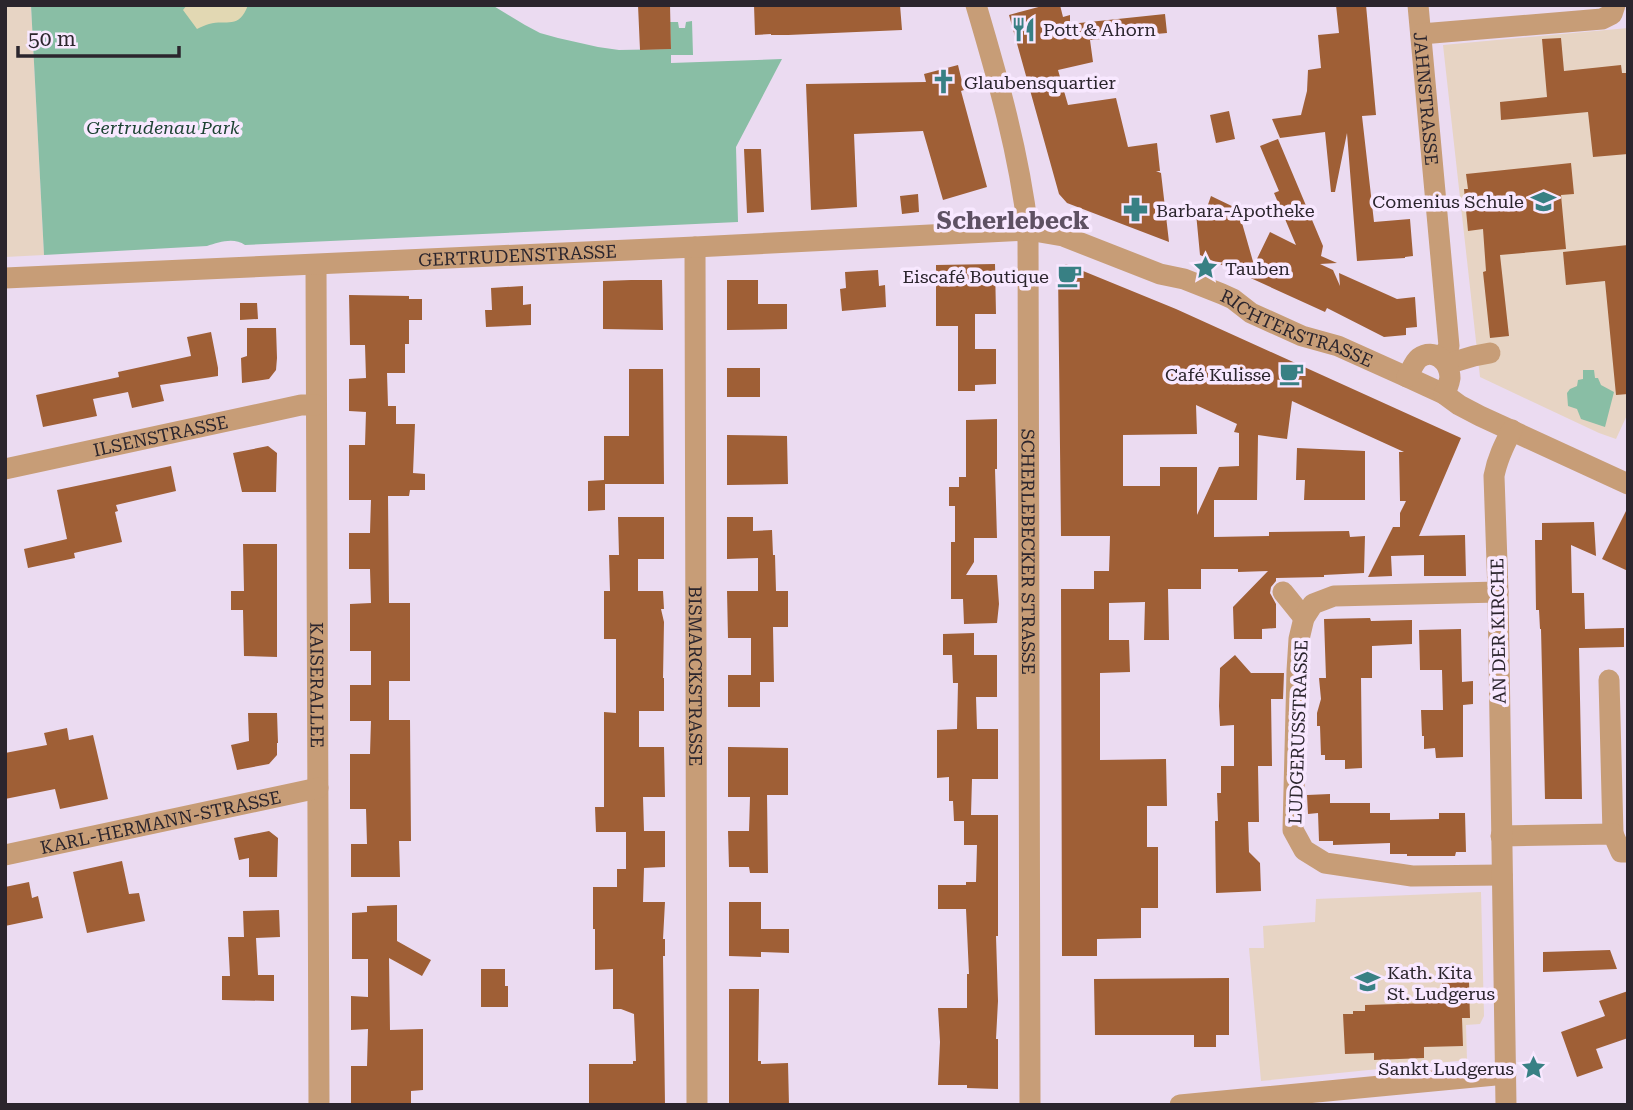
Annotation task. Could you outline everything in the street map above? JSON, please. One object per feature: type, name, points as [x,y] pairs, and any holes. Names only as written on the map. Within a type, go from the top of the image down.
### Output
[{"type":"street","name":"SCHERLEBECKER STRASSE","points":[[976,5],[1012,132],[1028,230],[1030,1105]]},
{"type":"street","name":"JAHNSTRASSE","points":[[1418,5],[1449,346],[1445,361]]},
{"type":"street","points":[[1421,34],[1602,19],[1612,14],[1615,5]]},
{"type":"street","name":"GERTRUDENSTRASSE","points":[[5,278],[1028,230]]},
{"type":"street","name":"RICHTERSTRASSE","points":[[1028,230],[1063,236],[1160,274],[1188,280],[1233,299],[1251,313],[1302,336],[1338,346],[1407,377],[1444,394],[1459,405],[1628,484]]},
{"type":"street","name":"BISMARCKSTRASSE","points":[[695,247],[697,1105]]},
{"type":"street","name":"KAISERALLEE","points":[[316,265],[319,1105]]},
{"type":"street","points":[[1445,361],[1490,353]]},
{"type":"street","points":[[1407,377],[1417,359],[1426,354],[1434,354],[1445,361],[1450,375],[1444,394]]},
{"type":"street","name":"ILSENSTRASSE","points":[[5,469],[301,405],[316,405]]},
{"type":"street","name":"AN DER KIRCHE","points":[[1506,1105],[1494,476],[1500,452],[1512,430]]},
{"type":"street","name":"LUDGERUSSTRASSE","points":[[1283,592],[1304,618]]},
{"type":"street","name":"LUDGERUSSTRASSE","points":[[1498,592],[1334,596],[1313,604],[1304,618],[1299,639],[1293,830],[1304,850],[1325,863],[1412,876],[1502,875]]},
{"type":"street","points":[[1609,680],[1621,852],[1628,852]]},
{"type":"street","name":"KARL-HERMANN-STRASSE","points":[[5,855],[318,788]]},
{"type":"street","points":[[1501,836],[1618,822]]},
{"type":"street","points":[[1180,1105],[1506,1074]]},
{"type":"shaded area","points":[[5,5],[31,5],[44,255],[5,257]]},
{"type":"shaded area","name":"Comenius Schule","points":[[1628,28],[1628,413],[1616,439],[1480,377],[1443,45]]},
{"type":"shaded area","name":"Kath. Kita St. Ludgerus","points":[[1481,892],[1484,1016],[1480,1024],[1466,1025],[1467,1060],[1261,1081],[1249,948],[1264,948],[1263,926],[1315,922],[1316,899]]},
{"type":"green space","name":"Gertrudenau Park","points":[[31,5],[492,5],[540,33],[619,50],[671,49],[670,22],[678,22],[679,28],[685,28],[686,22],[692,21],[693,55],[671,55],[671,63],[782,59],[736,147],[738,222],[245,245],[231,241],[207,246],[44,255]]},
{"type":"green space","points":[[1583,370],[1594,370],[1595,378],[1598,378],[1601,385],[1614,392],[1605,427],[1581,419],[1577,409],[1568,406],[1567,393],[1577,386],[1578,380],[1583,379]]},
{"type":"sand","points":[[187,5],[248,5],[241,18],[236,21],[209,24],[197,29],[183,10]]},
{"type":"building","points":[[638,5],[670,5],[671,49],[640,50]]},
{"type":"building","points":[[754,5],[900,5],[902,30],[755,35]]},
{"type":"building","points":[[1046,5],[1060,5],[1063,17],[1070,15],[1070,24],[1165,14],[1167,33],[1090,40],[1093,62],[1058,70],[1068,105],[1116,98],[1128,147],[1157,143],[1160,171],[1156,171],[1161,173],[1169,242],[1067,203],[1059,194],[1009,15]]},
{"type":"building","points":[[1336,5],[1366,5],[1376,115],[1362,116],[1374,222],[1410,219],[1413,256],[1357,261],[1347,133],[1335,192],[1331,192],[1325,132],[1280,138],[1272,119],[1301,115],[1307,91],[1308,70],[1321,68],[1318,35],[1339,33]]},
{"type":"building","points":[[1561,38],[1564,71],[1621,65],[1622,73],[1628,73],[1628,154],[1593,157],[1588,112],[1501,120],[1500,102],[1547,97],[1542,39]]},
{"type":"building","name":"Glaubensquartier","points":[[958,65],[964,90],[961,91],[987,187],[943,200],[923,131],[854,134],[857,207],[811,210],[806,84],[926,82],[924,74]]},
{"type":"building","points":[[1229,111],[1235,139],[1216,143],[1210,115]]},
{"type":"building","points":[[1278,139],[1323,246],[1321,256],[1337,263],[1320,264],[1333,270],[1340,286],[1339,273],[1397,299],[1415,297],[1417,327],[1406,328],[1406,335],[1384,337],[1327,308],[1325,312],[1200,255],[1196,213],[1204,216],[1211,196],[1238,209],[1254,265],[1270,232],[1296,245],[1274,193],[1279,191],[1260,146]]},
{"type":"building","points":[[744,149],[761,149],[764,212],[747,213]]},
{"type":"building","points":[[1571,163],[1574,194],[1561,195],[1566,249],[1500,255],[1509,336],[1490,338],[1483,272],[1486,271],[1483,229],[1468,231],[1464,189],[1468,189],[1466,174]]},
{"type":"building","points":[[918,194],[919,212],[902,214],[900,196]]},
{"type":"building","points":[[1628,245],[1628,394],[1616,395],[1605,281],[1566,285],[1563,252]]},
{"type":"building","points":[[995,264],[996,314],[975,314],[975,349],[996,349],[996,384],[975,385],[975,391],[958,391],[958,326],[936,326],[936,265]]},
{"type":"building","points":[[1066,264],[1176,309],[1461,438],[1419,536],[1465,535],[1466,576],[1424,576],[1424,555],[1391,556],[1392,576],[1368,577],[1393,527],[1400,527],[1400,513],[1406,501],[1400,501],[1399,452],[1404,452],[1292,401],[1287,439],[1258,435],[1257,500],[1214,500],[1214,537],[1269,536],[1269,532],[1349,531],[1350,537],[1365,536],[1364,573],[1276,578],[1270,593],[1276,604],[1276,628],[1262,629],[1262,639],[1234,639],[1233,607],[1268,571],[1201,569],[1201,589],[1168,589],[1169,640],[1144,640],[1145,602],[1109,603],[1109,640],[1129,640],[1130,672],[1100,673],[1100,760],[1166,759],[1167,806],[1147,806],[1147,847],[1158,847],[1158,908],[1141,908],[1141,938],[1097,939],[1097,956],[1062,956],[1061,589],[1094,589],[1094,571],[1109,571],[1110,536],[1061,536],[1058,269]],"holes":[[[1196,405],[1237,424],[1234,432],[1239,433],[1239,466],[1219,467],[1197,515],[1197,467],[1160,467],[1160,486],[1123,486],[1123,435],[1197,434]]]},
{"type":"building","points":[[878,270],[879,286],[885,285],[886,307],[842,311],[840,289],[846,288],[845,272]]},
{"type":"building","points":[[662,280],[663,330],[603,329],[603,281]]},
{"type":"building","points":[[727,280],[758,280],[758,304],[787,304],[787,329],[727,330]]},
{"type":"building","points":[[523,286],[523,305],[531,304],[531,325],[486,327],[485,310],[492,310],[491,288]]},
{"type":"building","points":[[349,295],[409,296],[409,299],[422,299],[422,320],[409,320],[409,344],[405,344],[405,373],[387,373],[388,406],[396,406],[396,424],[415,424],[413,473],[425,474],[425,490],[410,490],[409,496],[388,496],[389,603],[410,603],[410,681],[389,681],[389,720],[410,720],[411,841],[399,841],[400,877],[351,877],[351,844],[367,844],[366,809],[350,809],[350,754],[370,754],[371,721],[350,721],[350,685],[371,685],[371,651],[350,651],[350,604],[371,603],[370,569],[349,569],[349,533],[370,533],[371,500],[349,500],[349,445],[365,445],[366,412],[349,411],[349,379],[366,378],[365,345],[350,345]]},
{"type":"building","points":[[240,303],[257,303],[258,319],[240,320]]},
{"type":"building","points":[[247,328],[276,328],[276,370],[269,379],[242,383],[241,358],[247,356]]},
{"type":"building","points":[[211,332],[218,376],[160,385],[164,401],[132,408],[128,392],[93,399],[97,416],[43,427],[36,395],[119,377],[118,372],[191,356],[187,337]]},
{"type":"building","points":[[727,368],[760,368],[760,397],[727,397]]},
{"type":"building","points":[[629,369],[663,369],[664,484],[605,484],[605,510],[588,511],[588,481],[604,480],[604,436],[629,436]]},
{"type":"building","points":[[997,419],[997,538],[974,538],[974,562],[966,575],[997,575],[997,623],[964,624],[963,599],[951,599],[951,542],[955,542],[955,506],[949,506],[949,487],[959,487],[959,477],[966,477],[966,420]]},
{"type":"building","points":[[727,435],[787,436],[788,484],[727,485]]},
{"type":"building","points":[[268,446],[277,453],[276,492],[242,492],[233,453]]},
{"type":"building","points":[[1297,448],[1365,451],[1365,500],[1304,500],[1305,480],[1296,480]]},
{"type":"building","points":[[171,466],[176,491],[116,505],[118,511],[115,512],[122,542],[74,553],[75,558],[28,568],[24,549],[67,539],[57,490]]},
{"type":"building","points":[[1628,507],[1628,571],[1602,559]]},
{"type":"building","points":[[618,517],[664,517],[664,559],[638,559],[638,591],[663,591],[664,609],[661,609],[664,622],[664,711],[639,711],[639,747],[664,747],[665,797],[643,797],[644,831],[665,831],[665,867],[644,868],[643,902],[665,902],[665,1105],[589,1105],[589,1064],[633,1064],[633,1061],[636,1061],[634,1014],[613,1009],[613,969],[595,970],[593,929],[593,887],[617,887],[617,869],[626,869],[626,832],[596,832],[595,807],[604,807],[604,712],[616,713],[616,639],[604,639],[604,591],[610,591],[609,555],[619,555]]},
{"type":"building","points":[[727,517],[753,517],[753,531],[772,530],[776,591],[788,591],[788,627],[773,627],[774,682],[760,682],[760,707],[728,707],[728,675],[751,675],[751,638],[728,638],[727,591],[758,591],[758,558],[727,559]]},
{"type":"building","points":[[1594,522],[1596,556],[1571,545],[1572,593],[1584,593],[1585,629],[1624,628],[1624,647],[1579,648],[1582,799],[1545,799],[1541,629],[1539,610],[1536,610],[1535,540],[1542,540],[1542,523]]},
{"type":"building","points":[[243,544],[277,544],[277,657],[244,656],[243,610],[231,610],[231,591],[244,591]]},
{"type":"building","points":[[1370,618],[1371,621],[1412,620],[1412,644],[1372,646],[1372,678],[1361,678],[1362,768],[1345,769],[1345,760],[1325,760],[1325,755],[1321,755],[1317,713],[1321,699],[1319,678],[1326,678],[1324,619]]},
{"type":"building","points":[[1461,629],[1462,682],[1473,681],[1473,704],[1463,705],[1463,757],[1436,758],[1435,748],[1424,749],[1421,710],[1443,710],[1442,670],[1420,670],[1419,630]]},
{"type":"building","points":[[974,633],[974,655],[997,655],[997,697],[976,697],[977,729],[998,729],[998,779],[972,779],[971,815],[998,815],[998,1089],[938,1085],[938,1008],[967,1008],[969,974],[966,909],[938,909],[938,885],[966,885],[966,882],[976,882],[977,845],[964,845],[964,821],[954,821],[953,801],[949,801],[949,777],[937,778],[937,730],[957,729],[958,683],[953,683],[952,655],[943,655],[943,634]]},
{"type":"building","points":[[1235,655],[1251,673],[1284,673],[1283,699],[1271,699],[1272,766],[1258,766],[1259,822],[1248,822],[1249,852],[1260,863],[1261,891],[1216,893],[1217,793],[1221,793],[1221,766],[1234,766],[1234,725],[1220,726],[1220,668]]},
{"type":"building","points":[[248,713],[277,713],[277,755],[269,764],[237,770],[231,745],[249,741]]},
{"type":"building","points":[[67,728],[69,740],[93,735],[108,799],[60,809],[55,789],[5,799],[5,753],[47,745],[44,733]]},
{"type":"building","points":[[728,747],[788,748],[788,795],[767,795],[768,873],[750,873],[749,867],[729,867],[728,831],[749,831],[750,797],[728,797]]},
{"type":"building","points":[[1330,794],[1330,803],[1370,803],[1370,813],[1390,813],[1390,820],[1439,819],[1439,813],[1465,813],[1466,852],[1456,852],[1455,856],[1407,856],[1390,854],[1390,843],[1333,845],[1333,841],[1319,841],[1318,813],[1308,814],[1307,795]]},
{"type":"building","points":[[269,831],[278,838],[277,877],[249,877],[249,858],[239,860],[234,838]]},
{"type":"building","points":[[122,861],[129,894],[139,893],[145,921],[87,933],[73,872]]},
{"type":"building","points":[[29,882],[32,898],[38,896],[43,918],[5,926],[5,887]]},
{"type":"building","points":[[729,902],[761,902],[761,929],[789,929],[789,953],[761,952],[761,957],[729,956]]},
{"type":"building","points":[[397,905],[397,941],[431,960],[422,976],[389,958],[390,1030],[423,1029],[423,1090],[411,1091],[411,1105],[351,1105],[351,1066],[367,1066],[368,1029],[351,1030],[351,996],[368,997],[368,959],[352,959],[352,913],[367,912],[367,906]]},
{"type":"building","points":[[279,910],[280,937],[256,938],[258,975],[274,975],[274,1001],[222,1000],[222,976],[230,976],[228,937],[244,937],[243,911]]},
{"type":"building","points":[[1610,950],[1617,969],[1543,972],[1543,952]]},
{"type":"building","points":[[481,969],[505,969],[508,1007],[481,1007]]},
{"type":"building","points":[[1229,978],[1229,1035],[1216,1035],[1216,1047],[1194,1047],[1194,1035],[1095,1035],[1094,979]]},
{"type":"building","points":[[1469,982],[1470,1018],[1462,1018],[1463,1046],[1424,1047],[1424,1058],[1374,1060],[1374,1053],[1345,1054],[1343,1014],[1365,1011],[1365,1005],[1429,1003],[1428,997],[1442,997],[1442,983]]},
{"type":"building","points":[[729,989],[759,989],[758,1061],[761,1061],[761,1064],[788,1063],[789,1105],[729,1105]]},
{"type":"building","points":[[1628,991],[1628,1038],[1596,1049],[1603,1068],[1577,1077],[1561,1032],[1605,1016],[1599,1001]]},
{"type":"place","name":"Pott & Ahorn","points":[[1023,29]]},
{"type":"place","name":"Glaubensquartier","points":[[944,82]]},
{"type":"place","name":"Comenius Schule","points":[[1544,201]]},
{"type":"place","name":"Barbara-Apotheke","points":[[1136,210]]},
{"type":"place","name":"Tauben","points":[[1205,268]]},
{"type":"place","name":"Eiscafé Boutique","points":[[1069,276]]},
{"type":"place","name":"Café Kulisse","points":[[1291,374]]},
{"type":"place","name":"Kath. Kita St. Ludgerus","points":[[1367,982]]},
{"type":"place","name":"Sankt Ludgerus","points":[[1534,1068]]},
{"type":"district","name":"Scherlebeck","points":[[1013,221]]}]
